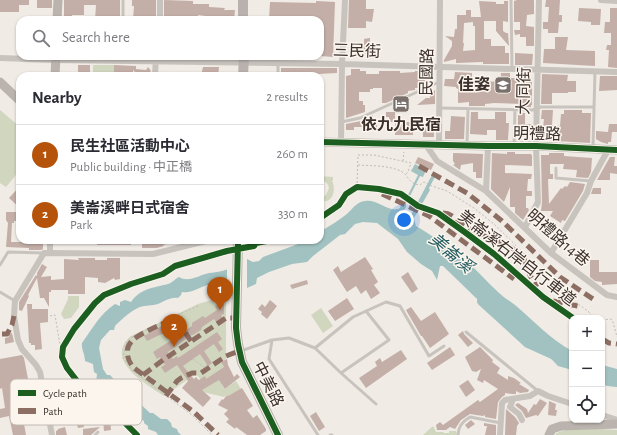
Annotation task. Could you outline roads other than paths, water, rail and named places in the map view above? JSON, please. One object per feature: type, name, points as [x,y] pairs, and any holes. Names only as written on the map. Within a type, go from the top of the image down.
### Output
[{"type":"main road","points":[[243,0],[243,16]]},
{"type":"main road","points":[[243,72],[244,60]]},
{"type":"main road","name":"中美路","points":[[238,244],[236,328],[239,348],[242,362],[278,435]]},
{"type":"street","points":[[57,16],[58,0]]},
{"type":"street","points":[[160,0],[160,16]]},
{"type":"street","points":[[341,142],[345,0]]},
{"type":"street","name":"民國路","points":[[440,0],[439,82],[441,144]]},
{"type":"street","name":"大同街","points":[[525,227],[538,202],[536,146],[539,0]]},
{"type":"street","points":[[601,0],[617,1]]},
{"type":"street","name":"三民街","points":[[0,58],[16,58]]},
{"type":"street","points":[[55,72],[56,60]]},
{"type":"street","points":[[155,72],[156,60]]},
{"type":"street","name":"三民街","points":[[252,60],[278,63],[617,72]]},
{"type":"street","points":[[0,82],[16,97]]},
{"type":"street","points":[[324,142],[426,145],[441,144]]},
{"type":"street","name":"明禮路","points":[[441,144],[467,146],[536,146],[612,150]]},
{"type":"street","name":"明禮路14巷","points":[[426,145],[437,161],[486,191],[551,253],[607,295],[617,297]]},
{"type":"street","points":[[486,191],[488,146]]},
{"type":"street","points":[[551,253],[587,193],[590,181],[612,150]]},
{"type":"street","points":[[41,379],[40,372],[36,365],[22,348],[18,340],[14,322],[15,301],[47,253],[49,244]]},
{"type":"street","points":[[47,253],[153,254],[194,244]]},
{"type":"street","points":[[500,435],[502,403],[505,400],[530,396],[538,391],[569,403]]},
{"type":"street","points":[[513,399],[510,407],[519,414],[522,420]]},
{"type":"street","points":[[605,416],[617,420]]},
{"type":"street","points":[[552,432],[561,426],[617,424]]},
{"type":"street","points":[[50,425],[52,435]]},
{"type":"lane","points":[[123,0],[123,16]]},
{"type":"lane","points":[[512,0],[512,69]]},
{"type":"lane","points":[[278,63],[278,72]]},
{"type":"lane","points":[[593,149],[595,71]]},
{"type":"lane","points":[[342,122],[360,118],[439,82]]},
{"type":"lane","points":[[440,108],[533,110],[541,107],[594,107]]},
{"type":"lane","points":[[467,146],[468,109]]},
{"type":"lane","points":[[514,146],[515,109]]},
{"type":"lane","points":[[556,168],[556,178],[590,181]]},
{"type":"lane","points":[[0,265],[8,252],[47,253]]},
{"type":"lane","points":[[0,292],[15,301]]},
{"type":"lane","points":[[315,348],[353,318],[386,302],[400,306],[429,356],[444,346]]},
{"type":"lane","points":[[340,373],[390,340],[366,311]]},
{"type":"lane","points":[[466,332],[538,391]]},
{"type":"lane","points":[[239,348],[272,340],[289,338],[315,348],[340,373],[376,404]]},
{"type":"lane","points":[[272,340],[269,358],[318,435]]},
{"type":"lane","points":[[458,435],[458,430],[463,422],[470,418],[501,423]]},
{"type":"lane","points":[[95,435],[98,432]]},
{"type":"water","points":[[415,164],[426,170],[423,177],[420,176],[401,215],[410,217],[433,173],[436,175],[429,188],[430,190],[414,218],[416,226],[465,260],[500,294],[549,335],[569,349],[569,369],[558,366],[536,343],[476,298],[443,266],[440,266],[437,280],[432,271],[407,252],[398,239],[377,223],[363,222],[355,224],[345,234],[340,235],[307,262],[292,264],[269,272],[257,278],[256,284],[248,288],[209,285],[193,291],[182,292],[178,298],[170,299],[156,305],[140,307],[126,315],[115,326],[114,330],[110,330],[101,340],[99,348],[103,369],[107,375],[110,375],[114,379],[96,379],[97,374],[94,372],[93,364],[85,361],[82,343],[101,317],[115,304],[120,306],[120,302],[125,300],[131,302],[143,291],[169,283],[179,277],[183,279],[190,279],[209,273],[223,271],[247,259],[253,262],[259,261],[263,257],[298,244],[324,244],[324,229],[342,218],[360,202],[370,201],[392,209],[400,208],[418,175],[411,171]]},
{"type":"water","points":[[605,365],[617,369],[617,382],[605,380]]},
{"type":"water","points":[[142,406],[150,413],[153,413],[161,419],[167,419],[171,423],[172,427],[177,429],[181,435],[158,435],[156,432],[148,429],[148,426],[142,420]]},
{"type":"waterway","name":"美崙溪","points":[[482,301],[528,343],[569,362]]},
{"type":"waterway","name":"美崙溪","points":[[605,380],[617,382]]},
{"type":"place","name":"佳姿","points":[[503,85]]},
{"type":"place","name":"依九九民宿","points":[[401,104]]},
{"type":"place","name":"民生社區活動中心","points":[[220,310]]},
{"type":"place","name":"美崙溪畔日式宿舍","points":[[174,347]]}]
